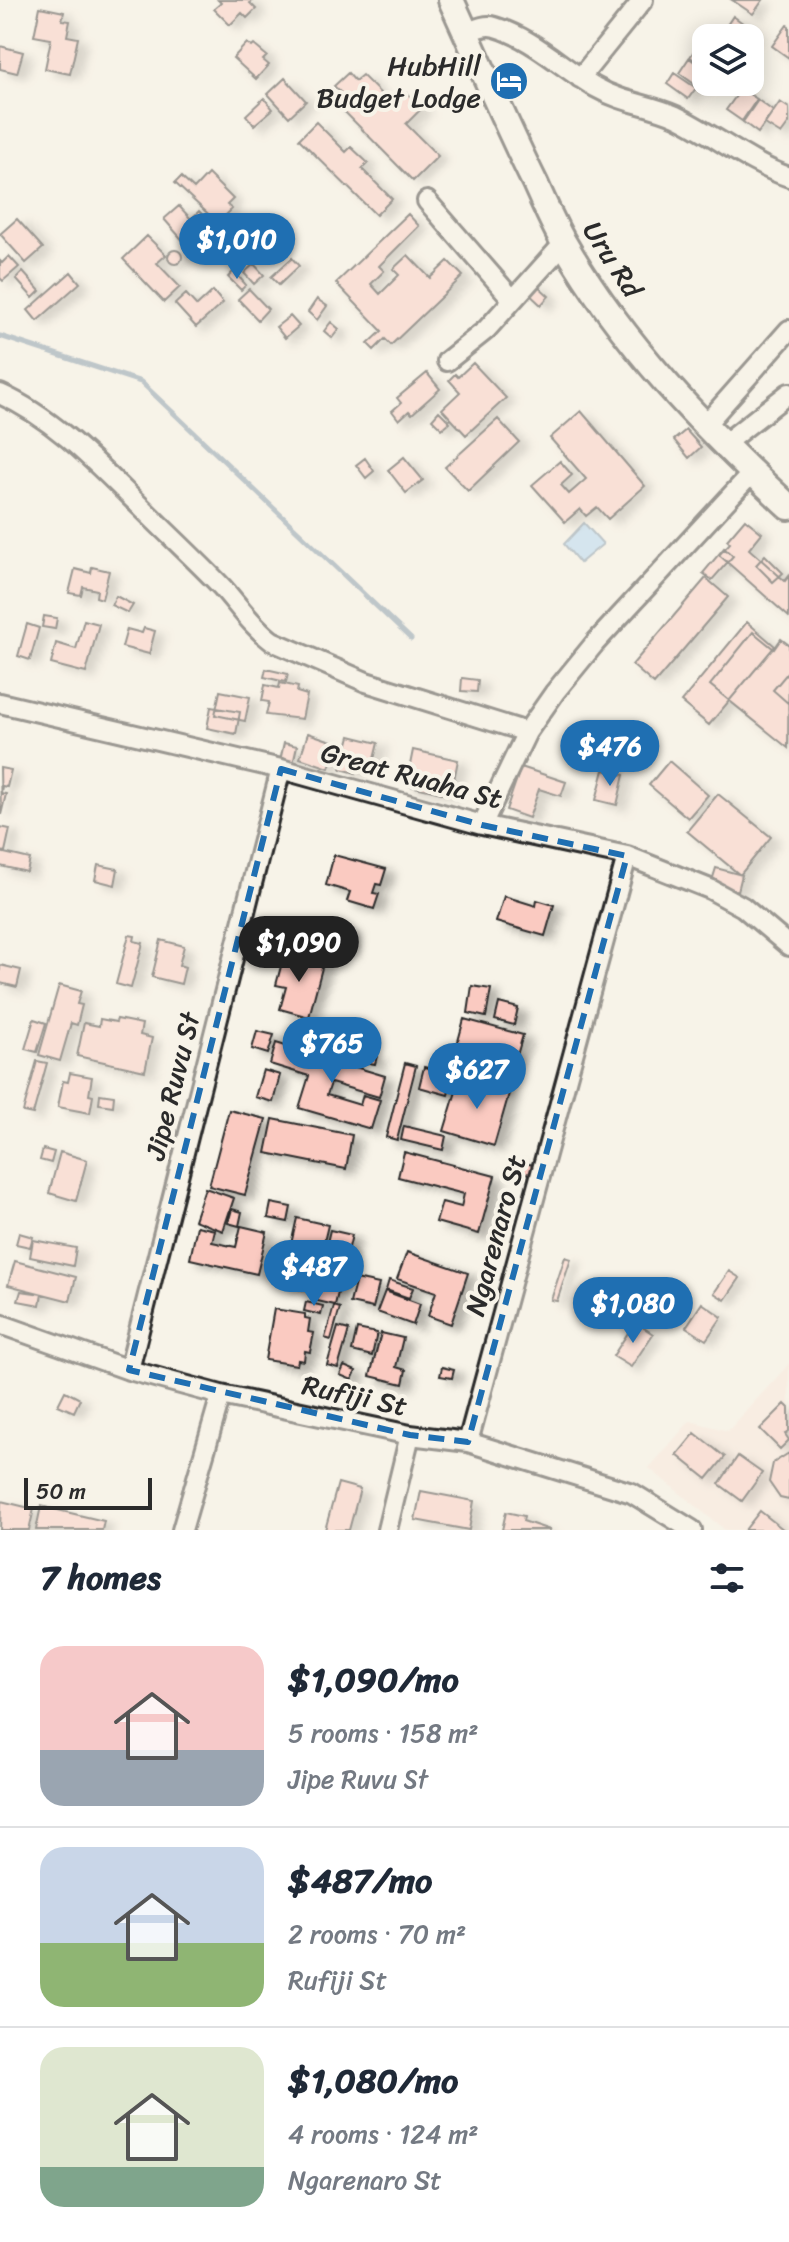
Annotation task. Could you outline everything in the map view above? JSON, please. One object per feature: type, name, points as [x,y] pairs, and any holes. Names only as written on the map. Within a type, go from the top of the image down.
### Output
[{"type":"street","name":"Uru Rd","points":[[451,0],[564,243],[631,341],[705,425],[789,507]]},
{"type":"street","points":[[580,78],[643,0]]},
{"type":"street","points":[[466,33],[493,26],[526,40],[580,78],[625,102],[671,114],[705,131],[763,168],[789,177]]},
{"type":"street","points":[[427,201],[513,300]]},
{"type":"street","points":[[447,361],[486,330],[564,243]]},
{"type":"street","points":[[705,425],[789,330]]},
{"type":"street","points":[[724,444],[789,393]]},
{"type":"street","points":[[0,394],[35,413],[83,451],[272,641],[366,682],[527,732]]},
{"type":"street","points":[[482,825],[527,732],[555,692],[595,643],[752,473]]},
{"type":"street","name":"Great Ruaha St","points":[[0,703],[281,769],[482,825],[627,856],[710,889],[743,907],[789,946]]},
{"type":"street","name":"Jipe Ruvu St","points":[[129,1370],[281,769]]},
{"type":"street","name":"Ngarenaro St","points":[[468,1442],[627,856]]},
{"type":"street","name":"Rufiji St","points":[[0,1324],[129,1370],[221,1395],[410,1435],[468,1442],[632,1493],[666,1511],[692,1530]]},
{"type":"street","points":[[182,1530],[221,1395]]},
{"type":"street","points":[[387,1530],[410,1435]]},
{"type":"highlighted area","points":[[281,769],[482,825],[627,856],[468,1442],[410,1435],[129,1370]]},
{"type":"shaded area","points":[[789,1364],[789,1530],[725,1530],[649,1468],[690,1421],[728,1431]]},
{"type":"water","points":[[584,523],[603,544],[580,563],[564,544]]},
{"type":"building","points":[[218,0],[253,0],[250,3],[256,9],[247,18],[242,13],[230,25],[214,9],[221,3]]},
{"type":"building","points":[[732,0],[763,0],[753,14]]},
{"type":"building","points":[[40,7],[64,12],[62,20],[70,21],[67,36],[78,38],[70,74],[45,69],[51,39],[34,36]]},
{"type":"building","points":[[733,16],[744,24],[728,24]]},
{"type":"building","points":[[789,26],[789,58],[772,46]]},
{"type":"building","points":[[247,43],[267,56],[263,60],[269,65],[256,79],[233,58]]},
{"type":"building","points":[[0,46],[23,52],[17,73],[0,69]]},
{"type":"building","points":[[689,58],[692,60],[692,82],[679,73]]},
{"type":"building","points":[[348,73],[355,81],[362,75],[393,106],[407,93],[422,108],[406,124],[438,156],[413,181],[334,101],[342,94],[334,86]]},
{"type":"building","points":[[674,73],[692,85],[692,94],[688,99],[667,84]]},
{"type":"building","points":[[285,78],[306,101],[289,117],[268,94]]},
{"type":"building","points":[[736,96],[757,99],[742,121],[726,110]]},
{"type":"building","points":[[264,98],[273,109],[254,125],[246,115]]},
{"type":"building","points":[[758,100],[773,111],[758,133],[743,122]]},
{"type":"building","points":[[780,102],[789,108],[789,123],[781,134],[765,124]]},
{"type":"building","points":[[316,122],[346,152],[351,147],[368,163],[362,169],[392,199],[376,215],[299,139]]},
{"type":"building","points":[[208,174],[233,199],[227,205],[232,209],[218,223],[175,183],[181,177],[194,189]]},
{"type":"building","points":[[179,206],[191,219],[199,211],[210,223],[186,244],[164,219]]},
{"type":"building","points":[[408,214],[419,226],[379,266],[384,271],[371,284],[380,294],[399,275],[393,269],[408,255],[430,278],[448,261],[463,276],[391,345],[385,339],[374,350],[368,344],[382,331],[336,283]]},
{"type":"building","points":[[17,219],[43,248],[26,263],[0,234]]},
{"type":"building","points":[[147,236],[166,255],[157,263],[180,287],[164,302],[123,259]]},
{"type":"building","points":[[175,250],[182,257],[175,264],[168,257]]},
{"type":"building","points":[[9,256],[19,267],[3,281],[0,278],[0,261],[2,263]]},
{"type":"building","points":[[292,258],[299,266],[279,285],[271,277]]},
{"type":"building","points":[[254,264],[264,275],[254,284],[244,273]]},
{"type":"building","points":[[234,271],[246,285],[241,290],[228,277]]},
{"type":"building","points":[[23,272],[40,291],[33,298],[16,279]]},
{"type":"building","points":[[71,272],[80,283],[37,321],[28,310]]},
{"type":"building","points":[[535,283],[549,296],[541,305],[527,292]]},
{"type":"building","points":[[249,289],[268,309],[258,320],[238,299]]},
{"type":"building","points":[[213,291],[223,303],[196,327],[175,304],[186,294],[197,306]]},
{"type":"building","points":[[317,299],[327,306],[317,320],[308,312]]},
{"type":"building","points":[[290,316],[299,326],[285,338],[276,327]]},
{"type":"building","points":[[331,322],[339,329],[332,338],[324,331]]},
{"type":"building","points":[[473,363],[506,398],[466,435],[442,409],[460,392],[449,380],[455,374],[458,377]]},
{"type":"building","points":[[427,373],[440,389],[412,414],[409,411],[399,420],[392,411],[401,403],[397,398]]},
{"type":"building","points":[[439,411],[450,422],[442,429],[432,419]]},
{"type":"building","points":[[581,411],[645,486],[608,519],[597,507],[586,516],[580,509],[565,522],[532,485],[560,461],[572,475],[561,485],[569,494],[586,479],[550,438]]},
{"type":"building","points":[[498,419],[519,442],[468,491],[445,467]]},
{"type":"building","points":[[686,430],[701,447],[689,458],[674,440]]},
{"type":"building","points":[[404,457],[423,480],[406,493],[388,470]]},
{"type":"building","points":[[365,458],[374,471],[366,478],[356,465]]},
{"type":"building","points":[[745,519],[762,533],[749,549],[785,581],[789,576],[789,617],[719,555]]},
{"type":"building","points":[[724,548],[733,556],[712,580],[703,573]]},
{"type":"building","points":[[765,555],[783,573],[773,582],[756,565]]},
{"type":"building","points":[[92,567],[109,571],[102,599],[96,597],[97,590],[83,587],[81,595],[69,593],[75,569],[91,573]]},
{"type":"building","points":[[706,578],[728,597],[654,684],[632,665]]},
{"type":"building","points":[[116,596],[133,605],[128,613],[111,605]]},
{"type":"building","points":[[44,616],[57,618],[55,629],[42,627]]},
{"type":"building","points":[[84,620],[99,624],[86,673],[51,664],[56,643],[76,649]]},
{"type":"building","points":[[747,622],[775,646],[709,725],[681,702]]},
{"type":"building","points":[[27,624],[39,628],[30,660],[18,656]]},
{"type":"building","points":[[144,628],[155,631],[149,654],[122,647],[127,629],[142,633]]},
{"type":"building","points":[[753,632],[774,649],[781,639],[789,645],[788,748],[710,685]]},
{"type":"building","points":[[266,669],[288,674],[286,682],[264,677]]},
{"type":"building","points":[[789,671],[789,704],[773,690]]},
{"type":"building","points":[[462,678],[478,680],[477,692],[461,691]]},
{"type":"building","points":[[280,683],[298,687],[297,692],[307,695],[302,719],[266,715],[269,702],[262,701],[265,685],[279,688]]},
{"type":"building","points":[[220,691],[250,697],[245,721],[215,715]]},
{"type":"building","points":[[211,707],[240,712],[236,734],[207,728]]},
{"type":"building","points":[[308,733],[337,743],[329,768],[300,758]]},
{"type":"building","points":[[350,736],[378,743],[372,767],[358,764],[356,773],[341,769]]},
{"type":"building","points":[[284,743],[297,746],[293,764],[280,761]]},
{"type":"building","points":[[413,750],[458,760],[451,795],[406,785]]},
{"type":"building","points":[[669,761],[708,795],[688,818],[649,785]]},
{"type":"building","points":[[521,767],[566,782],[561,796],[539,789],[529,818],[506,810]]},
{"type":"building","points":[[0,768],[11,770],[7,787],[2,786],[1,793],[6,794],[1,815]]},
{"type":"building","points":[[604,770],[624,775],[617,805],[596,800]]},
{"type":"building","points":[[718,794],[771,837],[740,875],[687,831]]},
{"type":"building","points":[[0,827],[10,829],[5,852],[0,851]]},
{"type":"building","points":[[0,852],[30,859],[27,872],[0,866]]},
{"type":"building","points":[[334,855],[386,869],[381,885],[376,884],[373,893],[379,894],[374,909],[347,901],[350,892],[326,885]]},
{"type":"building","points":[[98,865],[118,869],[115,885],[95,880]]},
{"type":"building","points":[[716,868],[742,875],[738,891],[711,884]]},
{"type":"building","points":[[504,896],[536,906],[537,900],[554,905],[545,936],[496,922]]},
{"type":"building","points":[[301,922],[353,930],[350,949],[298,940]]},
{"type":"building","points":[[129,935],[135,936],[134,941],[143,943],[131,988],[116,984]]},
{"type":"building","points":[[161,940],[184,946],[179,965],[185,967],[181,984],[152,977]]},
{"type":"building","points":[[284,955],[323,964],[309,1017],[280,1009],[286,987],[276,985]]},
{"type":"building","points":[[0,965],[21,970],[17,987],[0,983]]},
{"type":"building","points":[[59,985],[81,991],[77,1004],[82,1005],[77,1025],[71,1023],[60,1061],[39,1055]]},
{"type":"building","points":[[472,986],[491,989],[486,1017],[468,1013]]},
{"type":"building","points":[[499,1003],[518,1008],[514,1025],[495,1020]]},
{"type":"building","points":[[34,1019],[46,1023],[37,1052],[25,1049]]},
{"type":"building","points":[[100,1019],[142,1024],[140,1035],[152,1038],[145,1071],[77,1056],[84,1023],[99,1026]]},
{"type":"building","points":[[464,1019],[523,1035],[515,1062],[457,1045]]},
{"type":"building","points":[[257,1031],[274,1035],[268,1054],[252,1049]]},
{"type":"building","points":[[276,1043],[385,1076],[379,1097],[331,1083],[327,1095],[360,1105],[363,1095],[380,1100],[371,1129],[299,1108],[309,1076],[270,1064]]},
{"type":"building","points":[[366,1053],[377,1056],[375,1064],[364,1062]]},
{"type":"building","points":[[37,1061],[47,1063],[33,1114],[23,1112]]},
{"type":"building","points":[[405,1063],[416,1066],[397,1140],[386,1137]]},
{"type":"building","points":[[424,1067],[453,1074],[448,1095],[419,1087]]},
{"type":"building","points":[[263,1070],[280,1075],[273,1102],[255,1097]]},
{"type":"building","points":[[70,1073],[92,1077],[90,1113],[58,1107],[63,1081],[68,1082]]},
{"type":"building","points":[[461,1075],[510,1090],[494,1146],[444,1131]]},
{"type":"building","points":[[100,1094],[114,1096],[113,1106],[99,1104]]},
{"type":"building","points":[[229,1110],[266,1119],[245,1195],[209,1186]]},
{"type":"building","points":[[273,1119],[352,1135],[346,1169],[266,1153]]},
{"type":"building","points":[[404,1126],[446,1136],[443,1150],[401,1140]]},
{"type":"building","points":[[43,1149],[54,1152],[51,1163],[40,1160]]},
{"type":"building","points":[[60,1152],[87,1160],[76,1201],[49,1193]]},
{"type":"building","points":[[404,1152],[495,1176],[479,1234],[436,1222],[442,1202],[461,1207],[464,1194],[398,1177]]},
{"type":"building","points":[[514,1161],[534,1165],[532,1174],[512,1171]]},
{"type":"building","points":[[205,1188],[234,1198],[223,1231],[194,1220]]},
{"type":"building","points":[[271,1203],[291,1207],[288,1222],[268,1218]]},
{"type":"building","points":[[232,1209],[242,1212],[239,1226],[228,1223]]},
{"type":"building","points":[[297,1218],[328,1225],[312,1292],[281,1285],[284,1271],[291,1272],[297,1246],[291,1244]]},
{"type":"building","points":[[197,1226],[215,1230],[212,1242],[236,1247],[241,1226],[267,1232],[257,1274],[190,1259]]},
{"type":"building","points":[[330,1230],[352,1235],[335,1305],[313,1300]]},
{"type":"building","points":[[19,1233],[33,1237],[30,1247],[16,1244]]},
{"type":"building","points":[[33,1240],[76,1248],[73,1266],[30,1257]]},
{"type":"building","points":[[407,1252],[468,1273],[451,1324],[428,1316],[436,1292],[397,1279]]},
{"type":"building","points":[[565,1257],[571,1259],[557,1301],[551,1300]]},
{"type":"building","points":[[15,1261],[76,1277],[70,1301],[8,1285]]},
{"type":"building","points":[[729,1271],[740,1278],[725,1300],[714,1293]]},
{"type":"building","points":[[356,1279],[379,1284],[373,1308],[350,1303]]},
{"type":"building","points":[[389,1280],[413,1288],[409,1298],[386,1290]]},
{"type":"building","points":[[21,1291],[42,1294],[40,1305],[18,1301]]},
{"type":"building","points":[[385,1291],[420,1304],[413,1325],[377,1312]]},
{"type":"building","points":[[306,1302],[323,1306],[321,1315],[304,1311]]},
{"type":"building","points":[[702,1303],[722,1317],[706,1340],[686,1327]]},
{"type":"building","points":[[334,1306],[340,1308],[331,1340],[325,1338]]},
{"type":"building","points":[[274,1309],[305,1314],[305,1318],[310,1319],[308,1332],[314,1333],[310,1352],[305,1351],[304,1361],[298,1360],[297,1365],[265,1360]]},
{"type":"building","points":[[635,1322],[653,1334],[631,1367],[613,1356]]},
{"type":"building","points":[[338,1327],[349,1330],[338,1368],[327,1365]]},
{"type":"building","points":[[357,1329],[377,1333],[372,1356],[352,1351]]},
{"type":"building","points":[[381,1333],[403,1338],[396,1367],[406,1370],[403,1384],[370,1376]]},
{"type":"building","points":[[344,1366],[356,1371],[352,1380],[340,1375]]},
{"type":"building","points":[[442,1367],[454,1370],[452,1378],[440,1376]]},
{"type":"building","points":[[65,1391],[80,1399],[74,1412],[58,1405]]},
{"type":"building","points":[[785,1404],[789,1408],[789,1431],[785,1434],[789,1440],[780,1449],[760,1429]]},
{"type":"building","points":[[695,1433],[725,1457],[707,1479],[677,1455]]},
{"type":"building","points":[[789,1453],[789,1500],[780,1498],[769,1482],[773,1463]]},
{"type":"building","points":[[738,1456],[762,1473],[742,1501],[719,1484]]},
{"type":"building","points":[[338,1483],[360,1489],[349,1530],[325,1530]]},
{"type":"building","points":[[421,1491],[474,1501],[469,1530],[415,1520]]},
{"type":"building","points":[[1,1501],[34,1509],[29,1530],[0,1530]]},
{"type":"building","points":[[41,1506],[104,1521],[102,1530],[36,1530]]},
{"type":"building","points":[[760,1511],[784,1530],[745,1530]]},
{"type":"building","points":[[506,1512],[524,1516],[523,1521],[550,1530],[502,1530]]},
{"type":"waterway","points":[[0,336],[141,382],[411,639]]},
{"type":"place","name":"HubHill Budget Lodge","points":[[509,81]]}]
